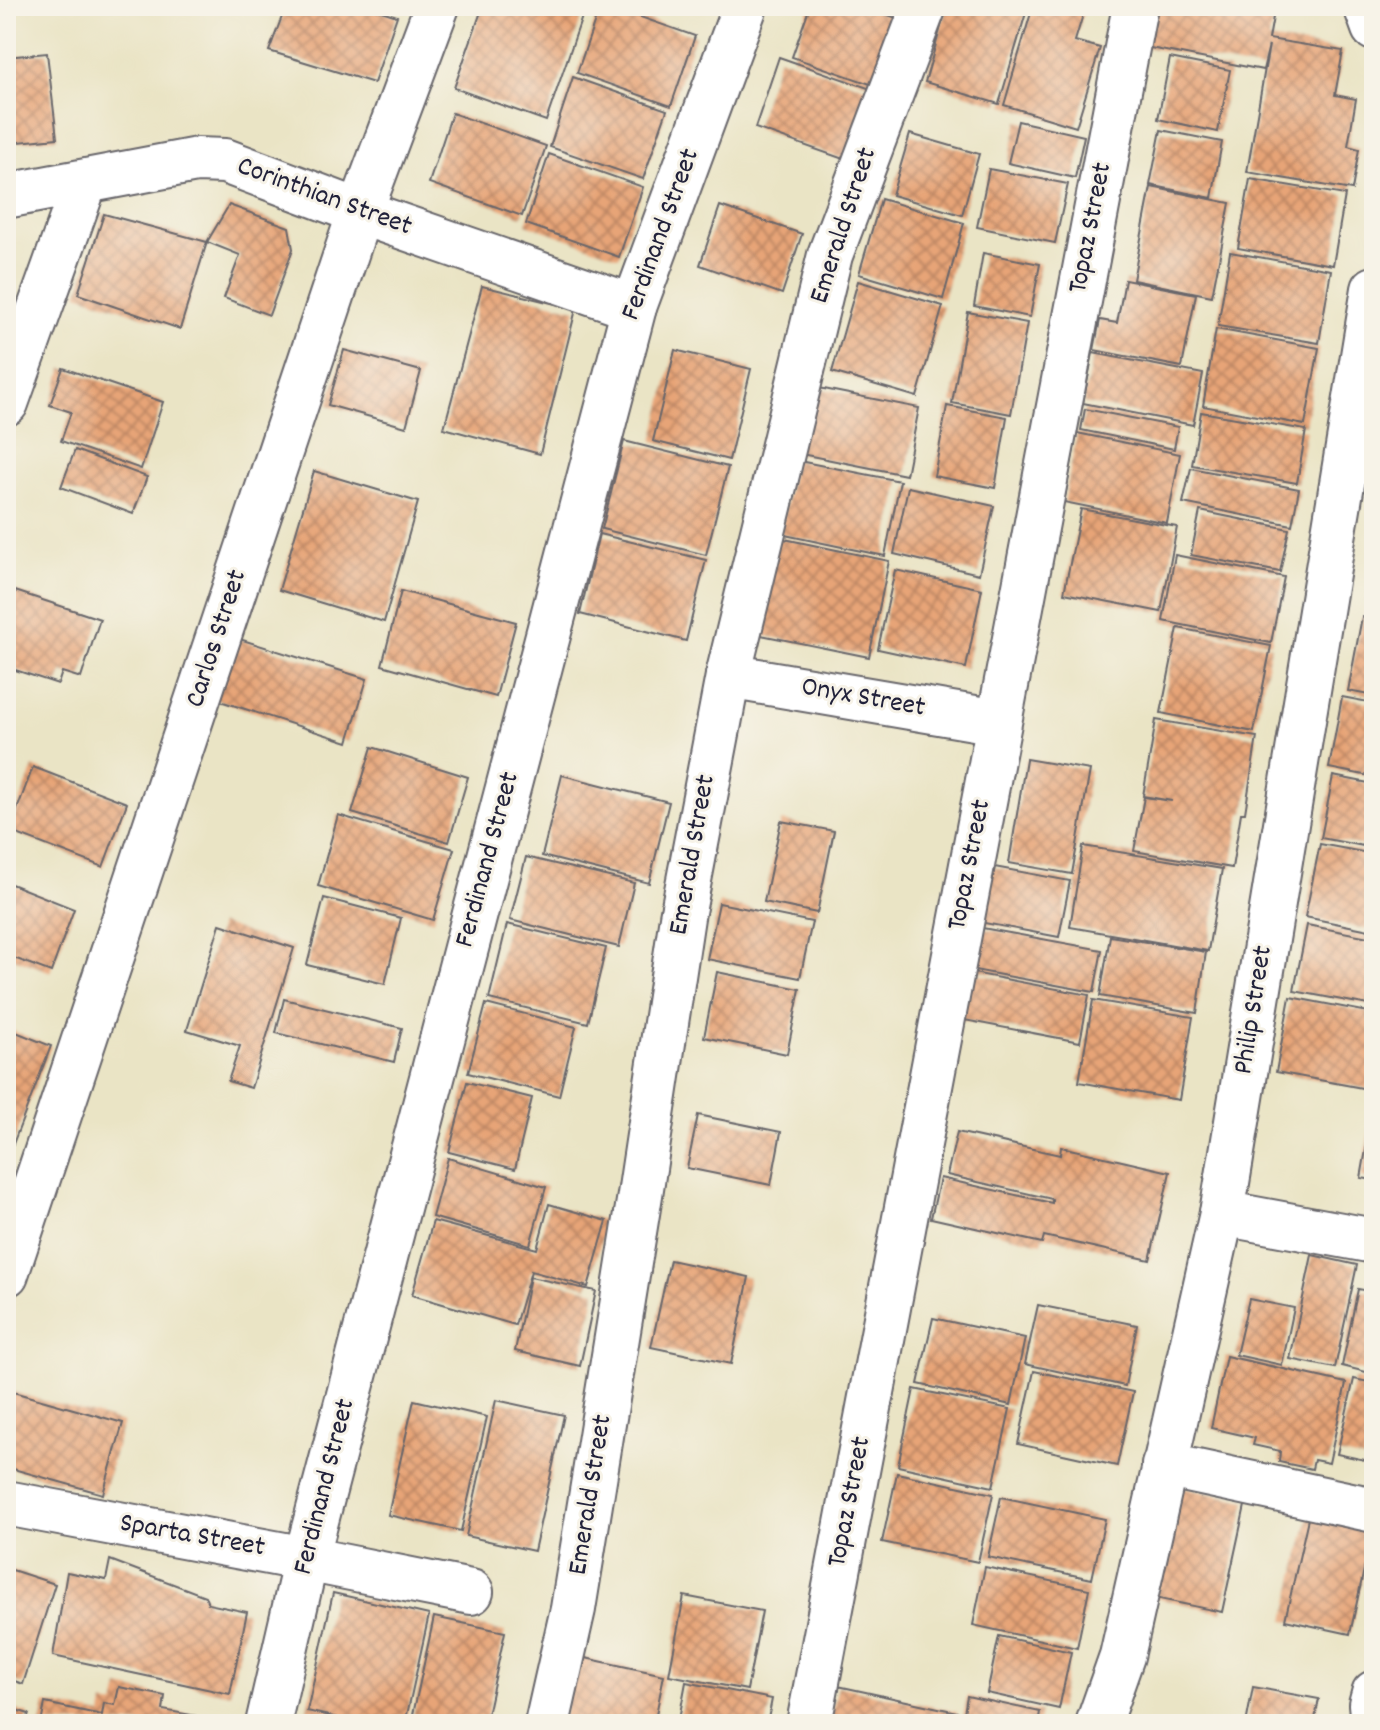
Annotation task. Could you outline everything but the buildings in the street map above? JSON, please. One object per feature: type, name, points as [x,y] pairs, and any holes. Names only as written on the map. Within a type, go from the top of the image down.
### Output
[{"type":"street","name":"Carlos Street","points":[[6,1274],[360,212],[437,6]]},
{"type":"street","name":"Ferdinand Street","points":[[268,1724],[306,1559],[634,307],[745,6]]},
{"type":"street","name":"Emerald Street","points":[[547,1724],[573,1609],[682,917],[728,676],[830,255],[924,6]]},
{"type":"street","name":"Topaz Street","points":[[809,1724],[1135,6]]},
{"type":"street","points":[[1366,6],[1374,28]]},
{"type":"street","name":"Corinthian Street","points":[[6,196],[197,160],[225,161],[360,212],[634,307]]},
{"type":"street","points":[[6,403],[85,182]]},
{"type":"street","name":"Philip Street","points":[[1098,1724],[1122,1656],[1222,1213],[1374,289]]},
{"type":"street","name":"Onyx Street","points":[[728,676],[998,722]]},
{"type":"street","points":[[1222,1213],[1374,1241]]},
{"type":"street","points":[[1164,1465],[1374,1510]]},
{"type":"street","name":"Sparta Street","points":[[6,1503],[471,1592]]},
{"type":"street","points":[[1373,1724],[1371,1704],[1374,1693]]}]
